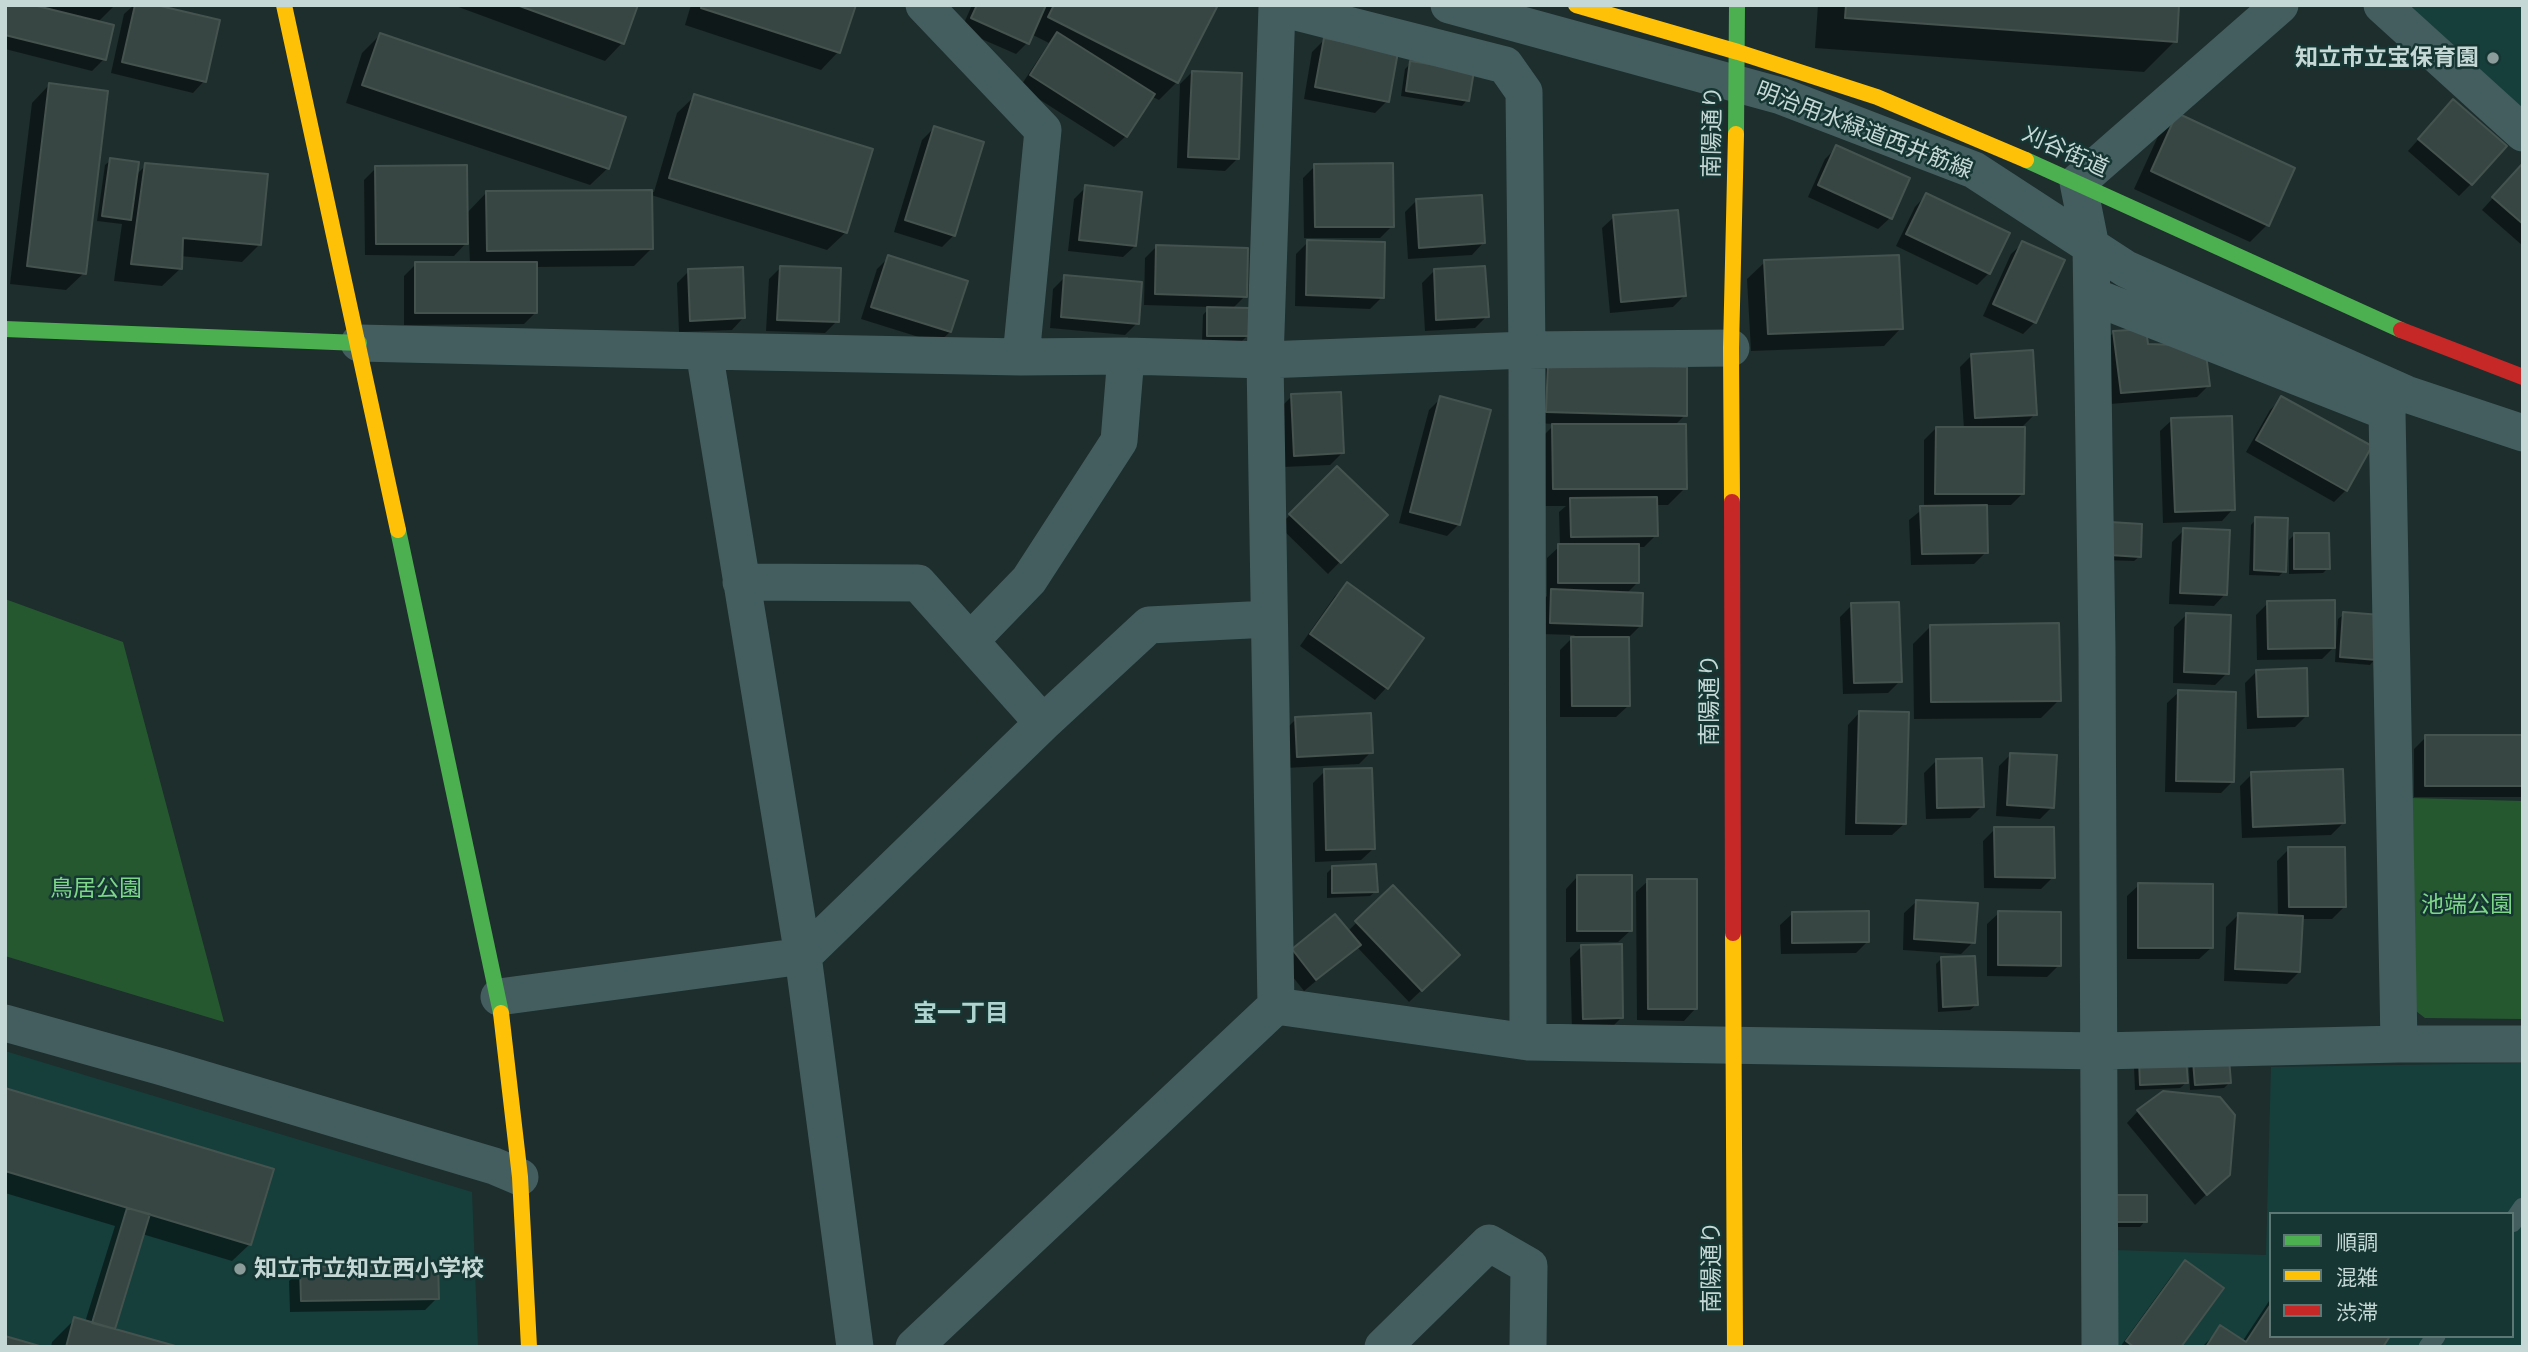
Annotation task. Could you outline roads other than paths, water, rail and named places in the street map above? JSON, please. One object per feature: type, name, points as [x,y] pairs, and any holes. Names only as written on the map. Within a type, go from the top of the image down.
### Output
[{"type":"street","points":[[284,5],[499,998],[520,1177],[529,1347]]},
{"type":"street","points":[[924,5],[1043,131],[1021,357]]},
{"type":"street","name":"明治用水緑道西井筋線","points":[[1448,5],[1738,68],[1781,96],[1974,170],[2126,269],[2406,394],[2523,433]]},
{"type":"street","name":"刈谷街道","points":[[1576,5],[1738,68],[1877,97],[2078,182],[2374,319],[2523,377]]},
{"type":"street","name":"南陽通り","points":[[1735,1347],[1731,348],[1738,68],[1737,5]]},
{"type":"street","points":[[2100,1347],[2100,1051],[2092,296],[2091,247],[2078,182],[2280,5]]},
{"type":"street","points":[[2382,5],[2523,132]]},
{"type":"street","points":[[914,1347],[1276,1006],[1265,360],[1277,7],[1505,65],[1524,92],[1528,1042]]},
{"type":"street","points":[[2092,296],[2388,412],[2399,1044]]},
{"type":"street","points":[[5,329],[359,343],[1265,360],[1527,350],[1731,348]]},
{"type":"street","points":[[704,351],[803,956],[855,1347]]},
{"type":"street","points":[[970,641],[1029,580],[1119,441],[1126,356]]},
{"type":"street","points":[[741,582],[918,583],[1043,723]]},
{"type":"street","points":[[499,998],[803,956],[1043,723],[1149,625],[1269,619]]},
{"type":"street","points":[[1276,1006],[1528,1042],[2100,1051],[2523,1044]]},
{"type":"street","points":[[5,1023],[414,1143],[520,1177]]},
{"type":"street","points":[[1384,1347],[1489,1243],[1529,1266],[1528,1347]]},
{"type":"place","name":"知立市立宝保育園","points":[[2493,58]]},
{"type":"place","name":"知立市立知立西小学校","points":[[240,1269]]},
{"type":"district","name":"宝一丁目","points":[[961,1014]]},
{"type":"park label","name":"鳥居公園","points":[[96,889]]},
{"type":"park label","name":"池端公園","points":[[2467,905]]}]
